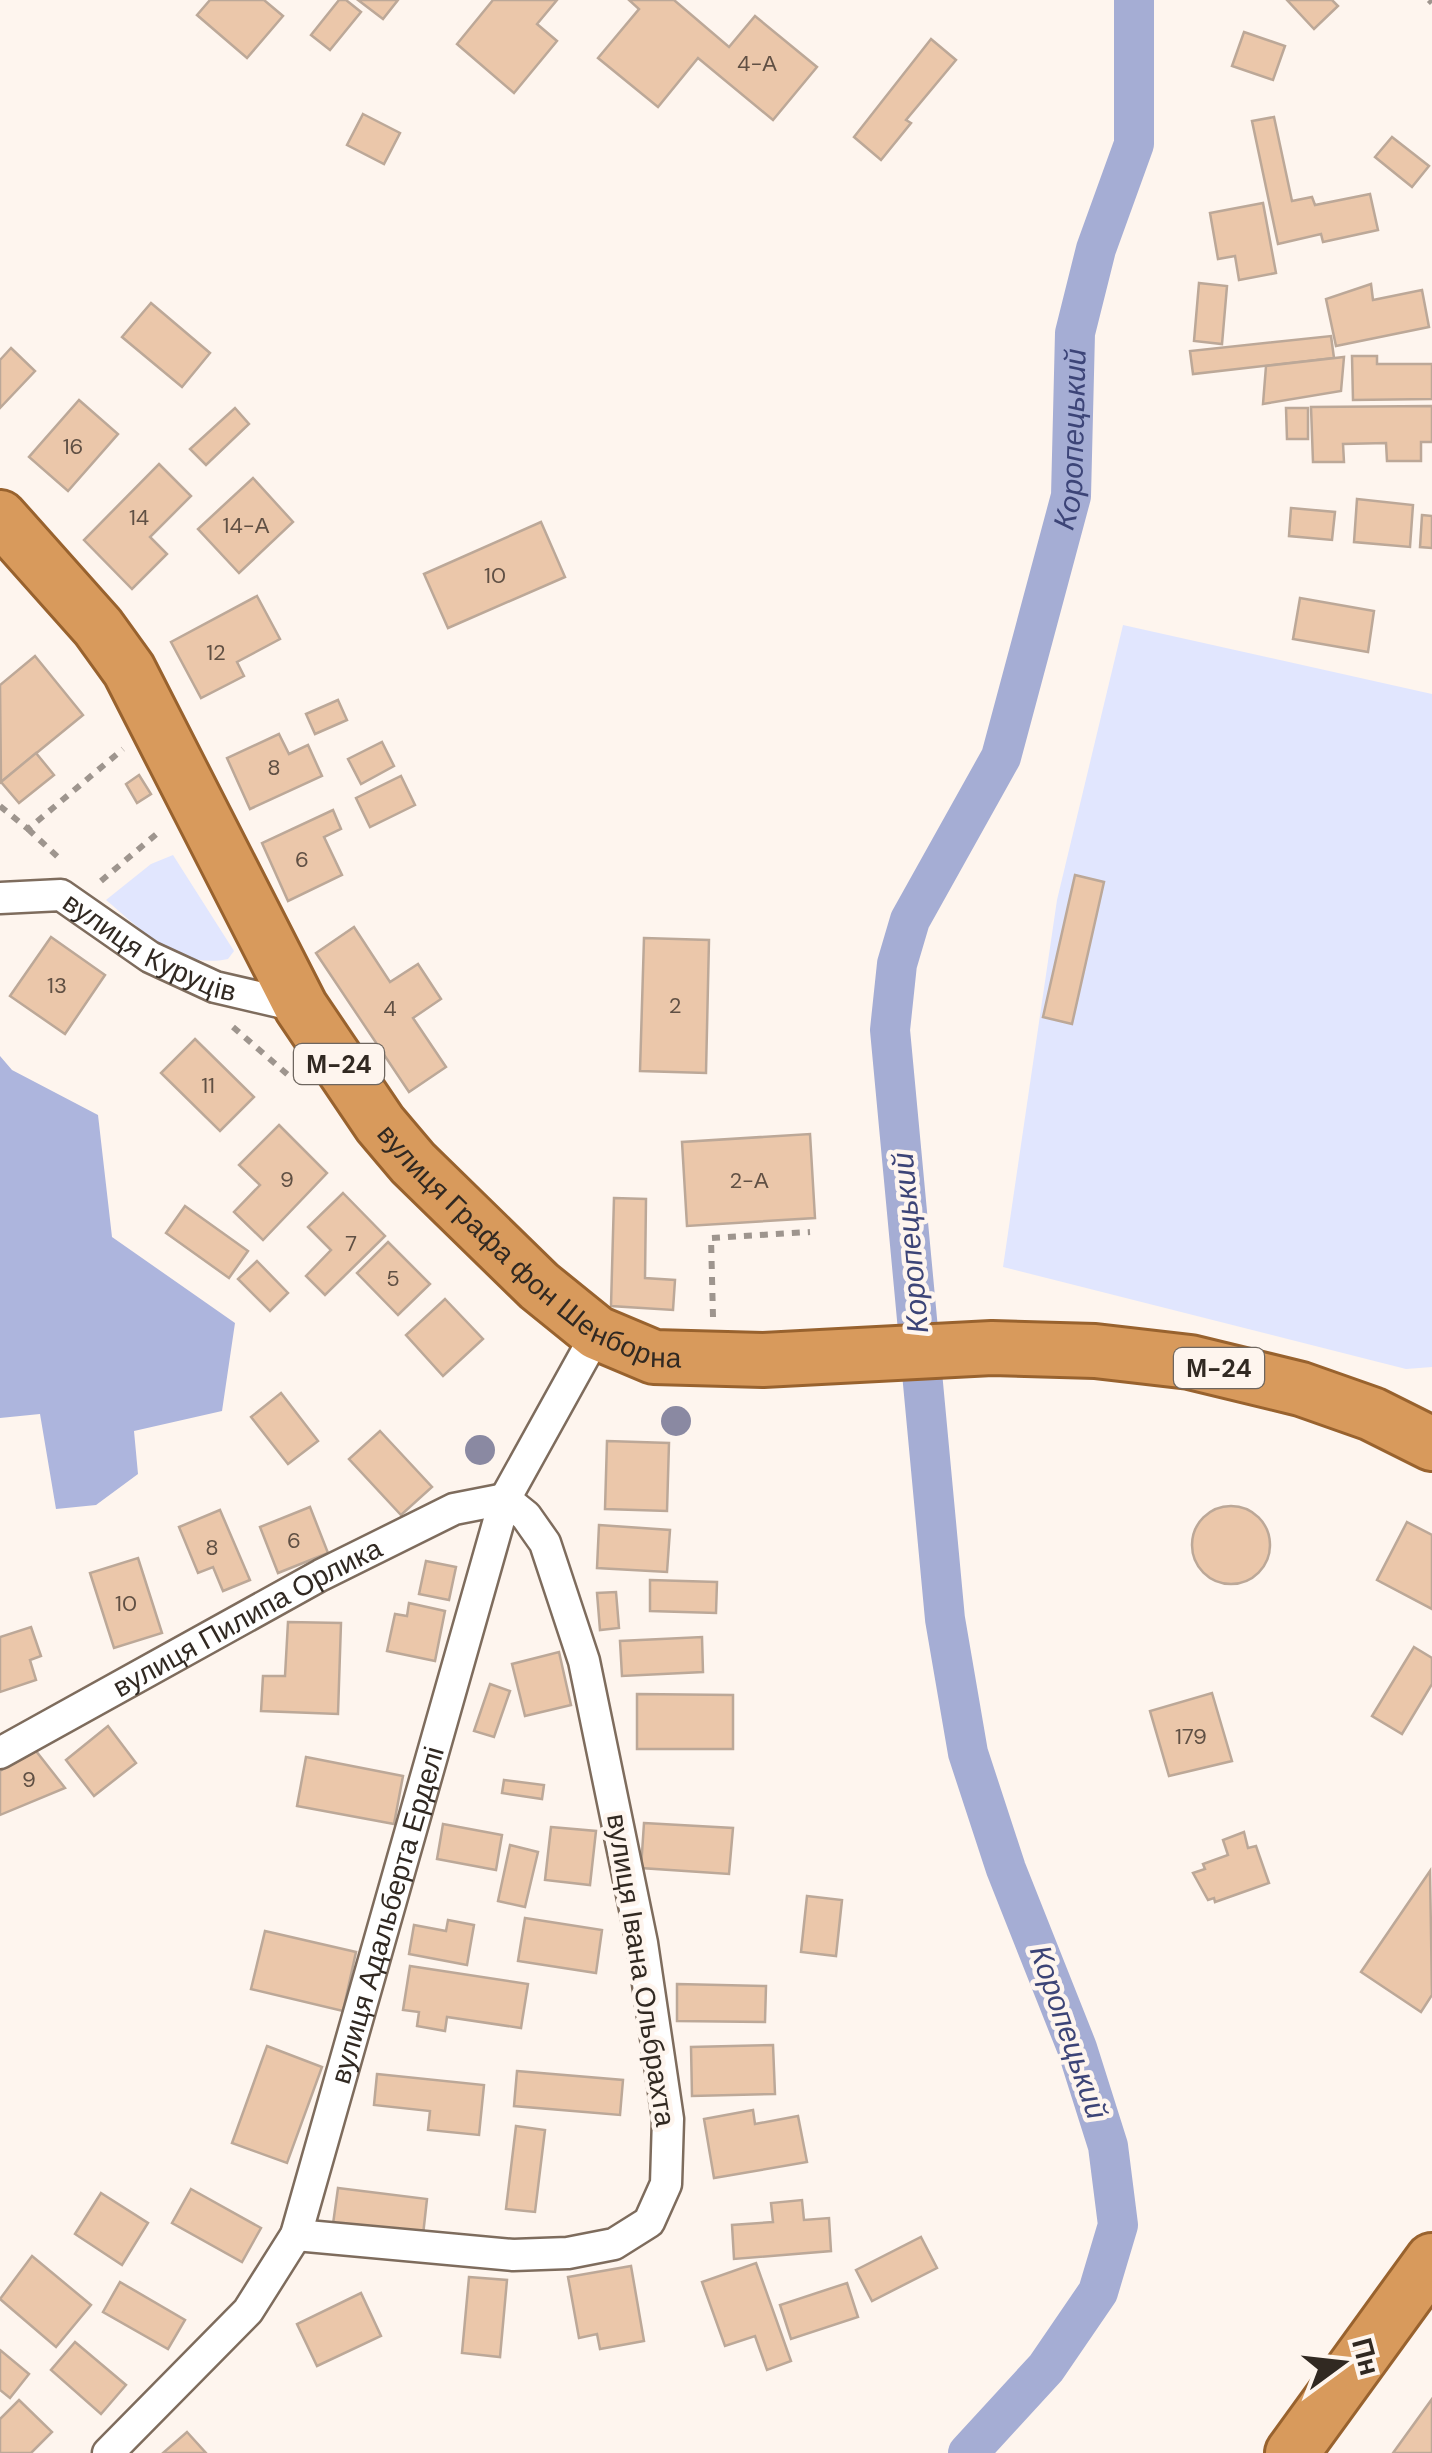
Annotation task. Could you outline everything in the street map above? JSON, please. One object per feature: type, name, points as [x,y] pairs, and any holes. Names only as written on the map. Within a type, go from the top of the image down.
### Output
[{"type":"highway","name":"вулиця Графа фон Шенборна","points":[[0,517],[98,627],[128,670],[301,1007],[380,1124],[413,1163],[538,1286],[597,1333],[654,1356],[763,1360],[992,1348],[1094,1352],[1244,1373],[1372,1414],[1432,1444]]},
{"type":"highway","points":[[1292,2453],[1432,2260]]},
{"type":"street","name":"вулиця Куруців","points":[[0,898],[62,895],[150,958],[215,987],[301,1007]]},
{"type":"street","name":"вулиця Адальберта Ерделі","points":[[108,2453],[248,2311],[296,2234],[505,1499],[597,1333]]},
{"type":"street","name":"вулиця Пилипа Орлика","points":[[0,1753],[321,1575],[454,1509],[505,1499]]},
{"type":"street","name":"вулиця Івана Ольбрахта","points":[[296,2234],[513,2254],[568,2253],[614,2244],[648,2222],[666,2184],[668,2118],[642,1943],[584,1661],[545,1543],[526,1516],[505,1499]]},
{"type":"path","points":[[28,829],[126,747]]},
{"type":"path","points":[[0,806],[65,864]]},
{"type":"path","points":[[93,888],[166,826]]},
{"type":"path","points":[[713,1333],[711,1238],[810,1232]]},
{"type":"shaded area","points":[[1123,625],[1432,694],[1432,1367],[1406,1369],[1003,1267],[1057,900]]},
{"type":"shaded area","points":[[173,855],[234,951],[228,959],[193,959],[177,953],[147,935],[106,900],[151,864]]},
{"type":"shaded area","points":[[0,1056],[12,1070],[98,1115],[112,1237],[235,1323],[222,1411],[134,1431],[138,1474],[96,1505],[56,1509],[40,1414],[0,1418]]},
{"type":"building","points":[[210,0],[264,0],[283,16],[247,58],[197,15]]},
{"type":"building","points":[[339,0],[346,0],[361,12],[330,50],[311,35]]},
{"type":"building","points":[[358,0],[398,0],[383,19]]},
{"type":"building","points":[[493,0],[557,0],[537,24],[557,41],[514,93],[457,44]]},
{"type":"building","points":[[629,0],[674,0],[729,47],[755,16],[817,67],[773,120],[698,58],[658,107],[598,58],[639,9]]},
{"type":"building","points":[[1287,0],[1332,0],[1338,6],[1314,29]]},
{"type":"building","points":[[1244,32],[1285,46],[1273,80],[1232,66]]},
{"type":"building","points":[[931,39],[956,60],[906,120],[911,123],[881,160],[854,137]]},
{"type":"building","points":[[363,114],[400,133],[384,164],[347,145]]},
{"type":"building","points":[[1274,117],[1292,201],[1312,197],[1315,205],[1370,194],[1378,230],[1323,242],[1321,234],[1278,244],[1252,121]]},
{"type":"building","points":[[1392,137],[1429,166],[1412,187],[1375,157]]},
{"type":"building","points":[[1263,203],[1276,273],[1239,280],[1235,256],[1218,259],[1210,213]]},
{"type":"building","points":[[1199,283],[1227,286],[1222,344],[1194,341]]},
{"type":"building","points":[[1371,284],[1373,300],[1422,290],[1429,327],[1336,346],[1326,299]]},
{"type":"building","points":[[151,303],[210,353],[182,387],[122,337]]},
{"type":"building","points":[[1331,336],[1334,358],[1193,374],[1190,351]]},
{"type":"building","points":[[11,348],[35,371],[0,408],[0,360]]},
{"type":"building","points":[[1352,356],[1377,356],[1377,364],[1432,364],[1432,399],[1353,400]]},
{"type":"building","points":[[1344,357],[1341,391],[1263,404],[1266,366]]},
{"type":"building","points":[[79,400],[118,434],[68,491],[29,457]]},
{"type":"building","points":[[1432,406],[1432,442],[1421,442],[1421,461],[1387,461],[1386,443],[1343,444],[1344,462],[1313,462],[1311,407]]},
{"type":"building","points":[[235,408],[249,424],[206,465],[190,449]]},
{"type":"building","points":[[1286,408],[1308,408],[1308,439],[1287,439]]},
{"type":"building","points":[[159,464],[191,496],[150,537],[167,554],[132,589],[84,540]]},
{"type":"building","points":[[253,478],[293,522],[239,573],[198,529]]},
{"type":"building","points":[[1357,499],[1413,505],[1410,547],[1354,542]]},
{"type":"building","points":[[1291,508],[1335,512],[1332,540],[1289,536]]},
{"type":"building","points":[[1422,515],[1432,516],[1432,548],[1420,547]]},
{"type":"building","points":[[541,522],[565,577],[448,628],[424,574]]},
{"type":"building","points":[[257,596],[280,639],[237,662],[244,676],[201,698],[171,642]]},
{"type":"building","points":[[1300,598],[1374,611],[1368,652],[1293,639]]},
{"type":"building","points":[[35,656],[83,715],[1,782],[0,685]]},
{"type":"building","points":[[338,700],[347,720],[315,734],[306,714]]},
{"type":"building","points":[[279,734],[289,754],[308,745],[322,776],[250,809],[227,758]]},
{"type":"building","points":[[382,742],[394,766],[361,784],[348,759]]},
{"type":"building","points":[[36,753],[54,775],[19,803],[1,782]]},
{"type":"building","points":[[139,775],[151,794],[137,803],[126,784]]},
{"type":"building","points":[[401,776],[415,805],[370,827],[356,798]]},
{"type":"building","points":[[333,810],[341,829],[324,837],[342,875],[288,901],[262,843]]},
{"type":"building","points":[[1075,875],[1104,882],[1072,1024],[1043,1017]]},
{"type":"building","points":[[354,927],[390,982],[418,964],[441,999],[413,1018],[446,1067],[409,1092],[316,953]]},
{"type":"building","points":[[51,937],[105,975],[65,1034],[10,996]]},
{"type":"building","points":[[644,938],[709,940],[706,1073],[640,1071]]},
{"type":"building","points":[[195,1039],[254,1097],[220,1131],[161,1073]]},
{"type":"building","points":[[279,1125],[327,1173],[263,1240],[234,1212],[260,1185],[239,1165]]},
{"type":"building","points":[[810,1134],[815,1218],[687,1226],[682,1142]]},
{"type":"building","points":[[343,1193],[385,1236],[325,1295],[306,1276],[331,1250],[308,1227]]},
{"type":"building","points":[[614,1198],[646,1199],[645,1278],[675,1280],[673,1310],[611,1306]]},
{"type":"building","points":[[185,1206],[248,1251],[229,1278],[166,1233]]},
{"type":"building","points":[[388,1242],[430,1284],[398,1315],[357,1273]]},
{"type":"building","points":[[257,1261],[288,1293],[270,1311],[238,1279]]},
{"type":"building","points":[[445,1299],[483,1339],[443,1376],[406,1335]]},
{"type":"building","points":[[281,1393],[318,1441],[288,1464],[251,1417]]},
{"type":"building","points":[[380,1431],[432,1487],[401,1515],[349,1459]]},
{"type":"building","points":[[607,1441],[669,1443],[667,1511],[605,1509]]},
{"type":"building","points":[[1231,1506],[1246,1509],[1258,1518],[1267,1530],[1267,1560],[1258,1572],[1246,1581],[1231,1584],[1216,1581],[1204,1572],[1195,1560],[1192,1545],[1195,1530],[1204,1518],[1216,1509]]},
{"type":"building","points":[[310,1507],[328,1553],[278,1573],[260,1527]]},
{"type":"building","points":[[220,1510],[250,1580],[223,1591],[213,1567],[198,1573],[179,1527]]},
{"type":"building","points":[[1407,1522],[1432,1535],[1432,1609],[1377,1580]]},
{"type":"building","points":[[599,1525],[670,1530],[667,1572],[597,1568]]},
{"type":"building","points":[[138,1558],[162,1633],[114,1648],[90,1573]]},
{"type":"building","points":[[426,1561],[456,1567],[449,1600],[419,1594]]},
{"type":"building","points":[[650,1580],[717,1582],[716,1613],[650,1611]]},
{"type":"building","points":[[616,1592],[619,1628],[600,1630],[597,1593]]},
{"type":"building","points":[[409,1603],[445,1611],[435,1661],[387,1651],[395,1614],[407,1616]]},
{"type":"building","points":[[288,1622],[341,1623],[338,1714],[261,1711],[263,1676],[285,1676]]},
{"type":"building","points":[[31,1627],[41,1656],[30,1660],[36,1680],[0,1692],[0,1637]]},
{"type":"building","points":[[702,1637],[703,1672],[622,1676],[620,1641]]},
{"type":"building","points":[[1414,1647],[1432,1658],[1432,1684],[1402,1734],[1372,1716]]},
{"type":"building","points":[[559,1652],[571,1705],[525,1716],[512,1664]]},
{"type":"building","points":[[490,1684],[510,1691],[494,1737],[474,1731]]},
{"type":"building","points":[[1212,1693],[1232,1761],[1169,1776],[1150,1711]]},
{"type":"building","points":[[637,1694],[733,1695],[733,1749],[637,1749]]},
{"type":"building","points":[[108,1726],[136,1763],[94,1796],[66,1760]]},
{"type":"building","points":[[36,1751],[65,1788],[0,1815],[0,1771]]},
{"type":"building","points":[[306,1757],[403,1776],[394,1824],[297,1806]]},
{"type":"building","points":[[504,1780],[544,1785],[542,1799],[502,1793]]},
{"type":"building","points":[[644,1823],[733,1828],[729,1874],[641,1868]]},
{"type":"building","points":[[443,1824],[502,1835],[496,1870],[437,1859]]},
{"type":"building","points":[[551,1827],[596,1831],[590,1885],[545,1880]]},
{"type":"building","points":[[1244,1832],[1248,1848],[1256,1846],[1269,1883],[1215,1902],[1214,1898],[1208,1900],[1193,1873],[1205,1869],[1203,1864],[1228,1855],[1223,1840]]},
{"type":"building","points":[[510,1845],[538,1852],[525,1907],[498,1901]]},
{"type":"building","points":[[1430,1871],[1432,1995],[1421,2012],[1361,1972]]},
{"type":"building","points":[[807,1896],[842,1900],[836,1956],[801,1952]]},
{"type":"building","points":[[525,1918],[602,1930],[596,1973],[518,1961]]},
{"type":"building","points":[[448,1920],[474,1925],[467,1965],[409,1954],[414,1925],[446,1931]]},
{"type":"building","points":[[265,1931],[356,1952],[343,2011],[251,1989]]},
{"type":"building","points":[[410,1966],[528,1984],[521,2028],[447,2017],[445,2031],[417,2026],[419,2012],[403,2010]]},
{"type":"building","points":[[677,1984],[766,1986],[765,2022],[677,2021]]},
{"type":"building","points":[[773,2045],[775,2094],[692,2096],[691,2047]]},
{"type":"building","points":[[267,2046],[322,2067],[287,2163],[232,2143]]},
{"type":"building","points":[[517,2071],[623,2080],[620,2115],[514,2106]]},
{"type":"building","points":[[377,2074],[484,2085],[479,2135],[428,2130],[430,2111],[374,2105]]},
{"type":"building","points":[[753,2110],[755,2124],[798,2116],[807,2162],[714,2178],[704,2119]]},
{"type":"building","points":[[516,2126],[545,2130],[535,2212],[506,2209]]},
{"type":"building","points":[[338,2188],[427,2199],[423,2235],[333,2224]]},
{"type":"building","points":[[191,2189],[261,2228],[242,2262],[172,2223]]},
{"type":"building","points":[[101,2193],[148,2223],[122,2265],[75,2234]]},
{"type":"building","points":[[802,2200],[804,2220],[829,2218],[831,2251],[734,2259],[732,2225],[773,2222],[771,2203]]},
{"type":"building","points":[[921,2237],[937,2268],[872,2301],[856,2270]]},
{"type":"building","points":[[32,2256],[91,2305],[56,2347],[0,2299]]},
{"type":"building","points":[[756,2263],[791,2361],[767,2370],[755,2336],[725,2346],[702,2282]]},
{"type":"building","points":[[631,2266],[644,2341],[600,2349],[597,2334],[579,2338],[568,2277]]},
{"type":"building","points":[[469,2277],[507,2280],[500,2357],[462,2353]]},
{"type":"building","points":[[120,2282],[185,2320],[168,2349],[103,2312]]},
{"type":"building","points":[[847,2283],[858,2317],[791,2339],[780,2305]]},
{"type":"building","points":[[361,2293],[381,2336],[317,2366],[297,2324]]},
{"type":"building","points":[[75,2342],[126,2385],[101,2414],[51,2370]]},
{"type":"building","points":[[0,2350],[29,2374],[10,2398],[0,2390]]},
{"type":"building","points":[[1432,2399],[1432,2453],[1393,2453]]},
{"type":"building","points":[[19,2400],[52,2432],[31,2453],[0,2453],[0,2419]]},
{"type":"building","points":[[187,2432],[206,2453],[163,2453]]},
{"type":"waterway","name":"Коропецький","points":[[968,2453],[1046,2368],[1098,2292],[1118,2225],[1108,2146],[1077,2048],[1006,1869],[968,1753],[945,1619],[890,1030],[897,964],[910,920],[1001,757],[1071,496],[1075,333],[1096,249],[1134,144],[1134,0]]}]
